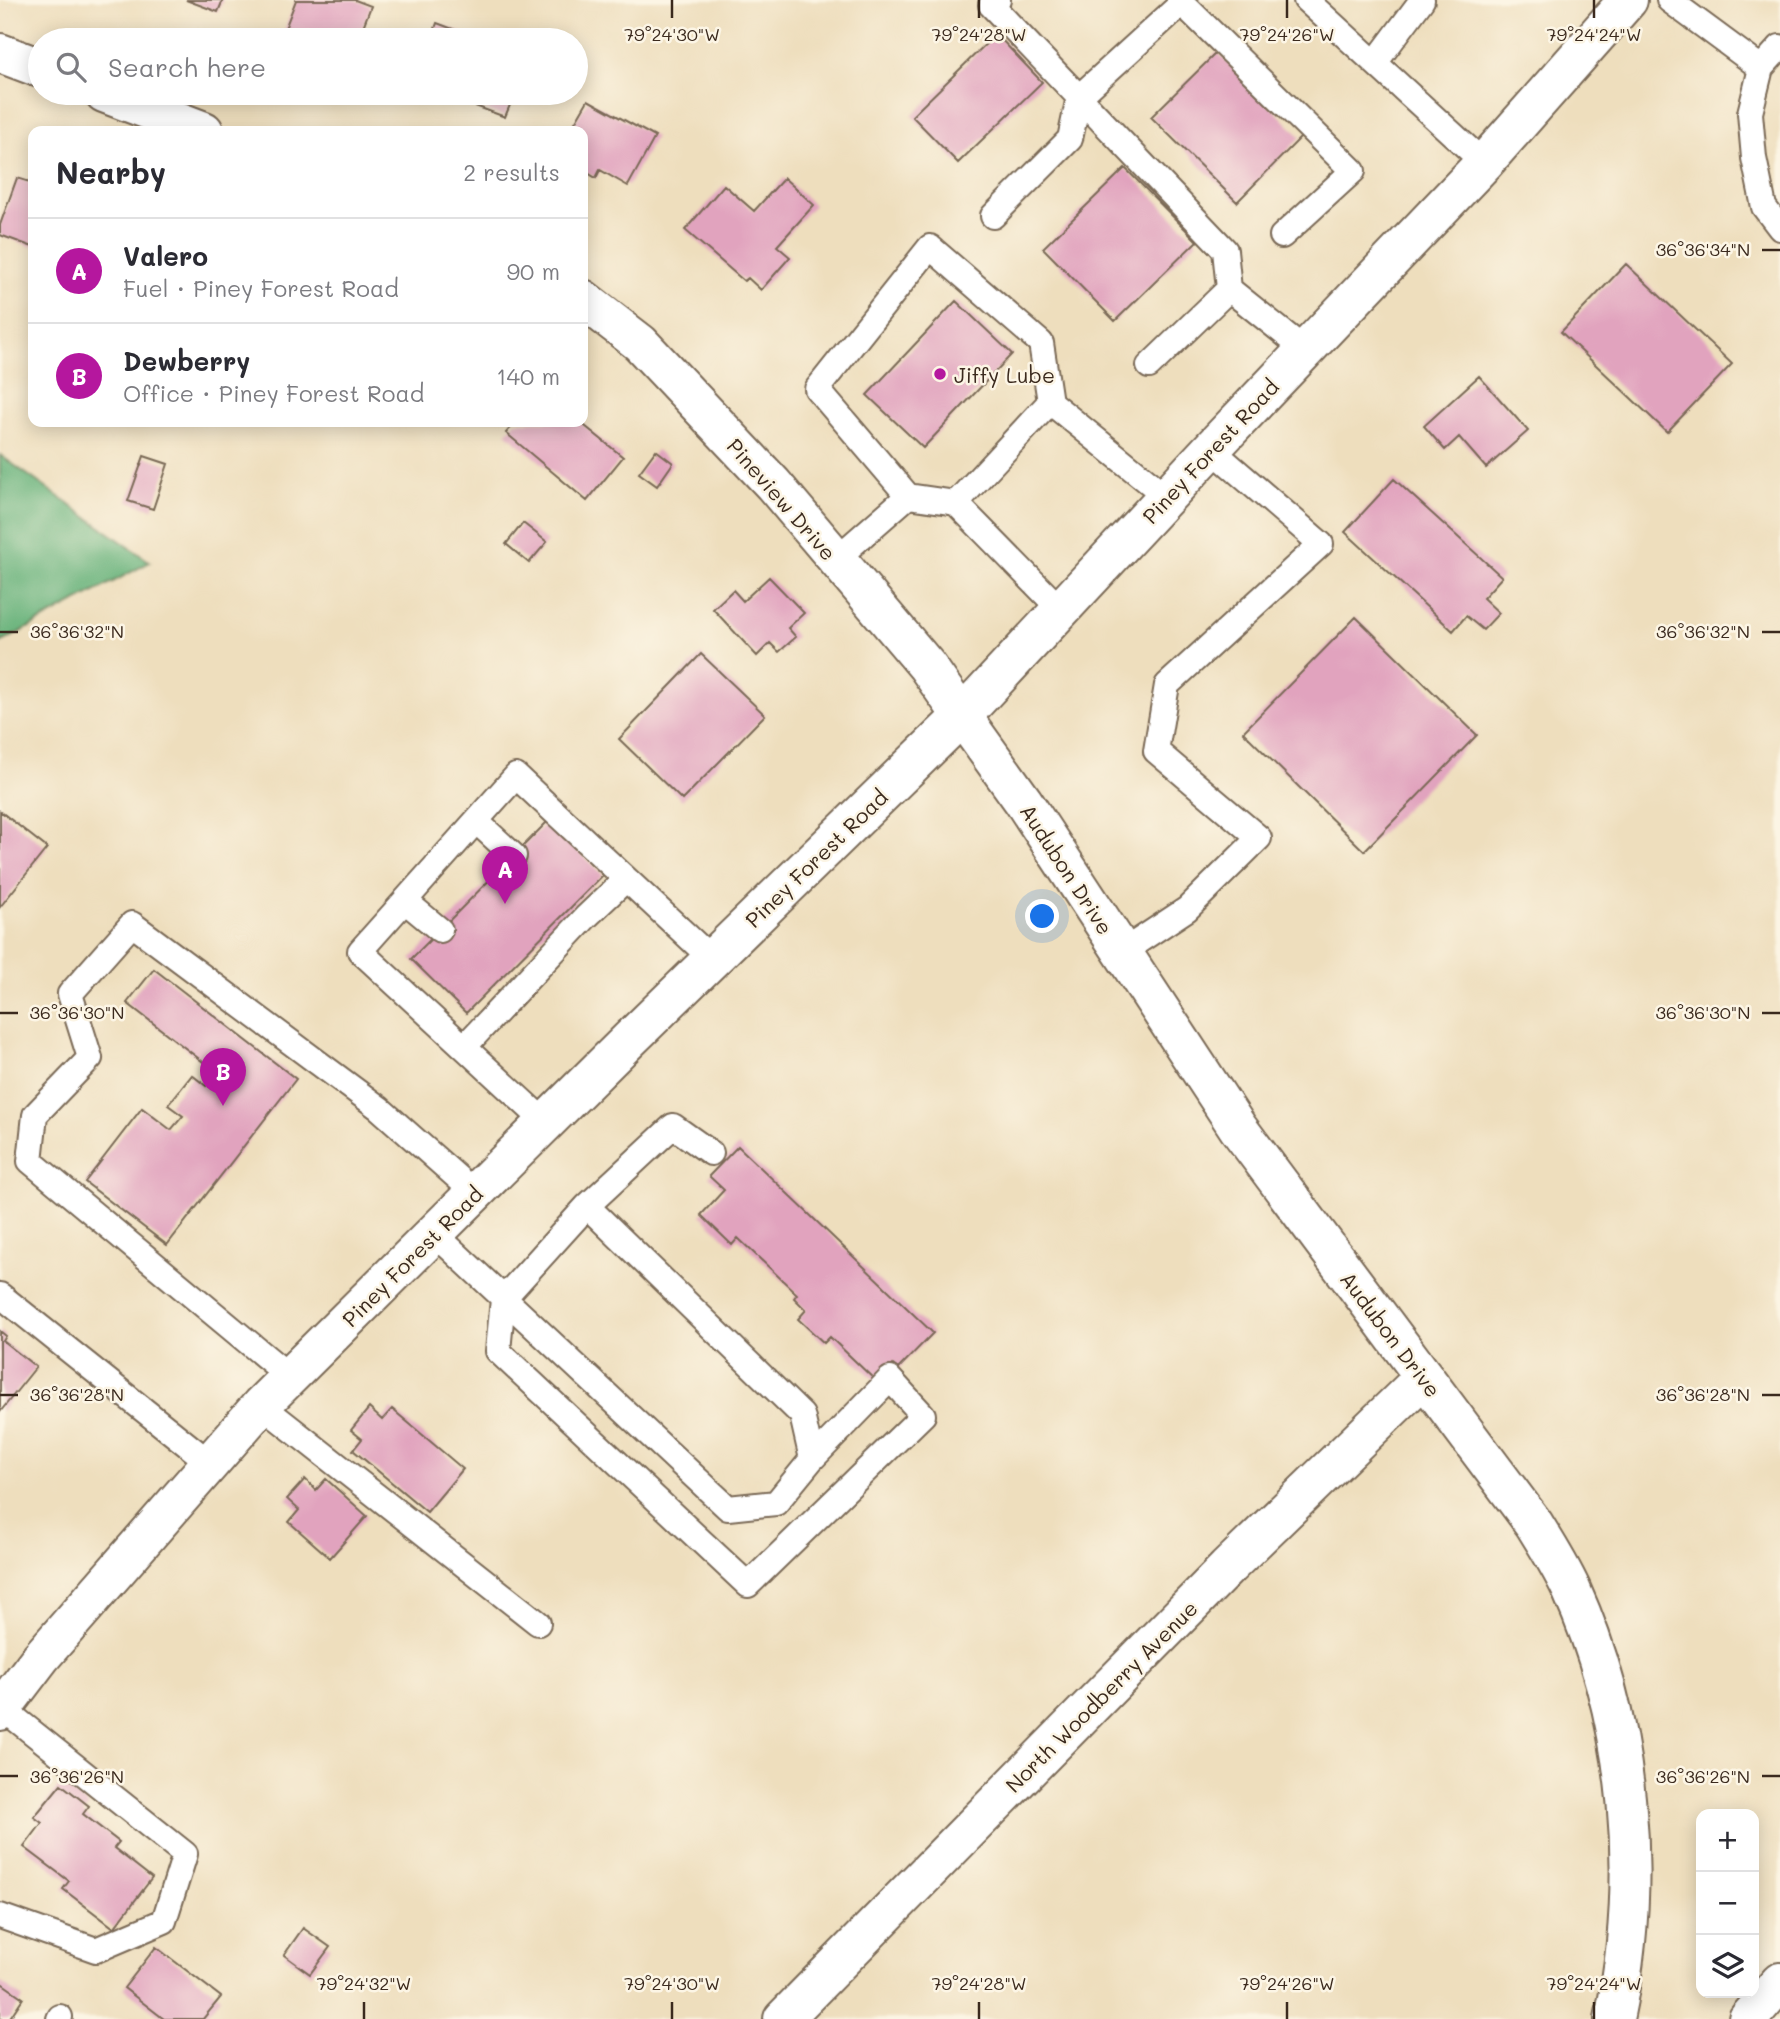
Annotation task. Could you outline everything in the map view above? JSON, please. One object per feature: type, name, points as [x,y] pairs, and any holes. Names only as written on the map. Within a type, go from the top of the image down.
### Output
[{"type":"street","name":"Piney Forest Road","points":[[1,1710],[41,1657],[261,1405],[962,716],[1483,163],[1628,0]]},
{"type":"street","points":[[0,53],[28,64]]},
{"type":"street","points":[[136,105],[191,126]]},
{"type":"street","name":"Pineview Drive","points":[[588,303],[640,343],[773,484],[927,666],[962,716]]},
{"type":"street","name":"Audubon Drive","points":[[962,716],[1023,801],[1238,1128],[1534,1524],[1570,1588],[1599,1661],[1618,1740],[1630,1852],[1628,1936],[1614,2019]]},
{"type":"street","name":"North Woodberry Avenue","points":[[783,2019],[1227,1568],[1424,1377]]},
{"type":"street","points":[[1748,2019],[1780,1982]]},
{"type":"lane","points":[[998,0],[991,5],[1226,250],[1229,289],[1305,350]]},
{"type":"lane","points":[[1306,0],[1483,163]]},
{"type":"lane","points":[[1375,63],[1422,0]]},
{"type":"lane","points":[[1669,0],[1762,68]]},
{"type":"lane","points":[[993,216],[1070,139],[1079,97],[1181,2],[1353,171],[1282,236]]},
{"type":"lane","points":[[1780,47],[1762,68],[1750,113],[1754,158],[1764,207],[1780,228]]},
{"type":"lane","points":[[1061,610],[956,503],[908,496],[817,389],[930,247],[1041,343],[1050,402],[1167,497]]},
{"type":"lane","points":[[1149,366],[1229,289]]},
{"type":"lane","points":[[956,503],[1050,402]]},
{"type":"lane","points":[[1122,952],[1187,908],[1259,838],[1156,751],[1167,685],[1321,544],[1211,449]]},
{"type":"lane","points":[[836,559],[908,496]]},
{"type":"lane","points":[[546,1123],[360,951],[516,776],[712,959]]},
{"type":"lane","points":[[476,821],[514,856]]},
{"type":"lane","points":[[464,1046],[506,987],[579,912],[626,879]]},
{"type":"lane","points":[[405,901],[440,930]]},
{"type":"lane","points":[[290,1377],[30,1161],[35,1115],[90,1058],[70,994],[132,924],[379,1108],[476,1194]]},
{"type":"lane","points":[[435,1234],[503,1299],[728,1508],[776,1503],[812,1459],[890,1379],[923,1415],[748,1585],[499,1352],[503,1299],[587,1206],[673,1126],[710,1153]]},
{"type":"lane","points":[[587,1206],[802,1415],[812,1459]]},
{"type":"lane","points":[[0,1295],[210,1464]]},
{"type":"lane","points":[[261,1405],[538,1623]]},
{"type":"lane","points":[[0,1916],[96,1950],[164,1921],[185,1854],[1,1710]]},
{"type":"green space","points":[[0,455],[150,562],[0,643]]},
{"type":"building","points":[[186,0],[223,0],[218,12]]},
{"type":"building","points":[[296,0],[355,0],[371,6],[363,28],[285,28]]},
{"type":"building","points":[[437,23],[450,28],[435,28]]},
{"type":"building","points":[[996,34],[1042,82],[958,163],[912,116]]},
{"type":"building","points":[[1217,52],[1301,137],[1237,202],[1151,117]]},
{"type":"building","points":[[588,100],[655,137],[628,186],[600,170],[596,178],[588,173],[588,126],[573,126],[585,105],[588,105]]},
{"type":"building","points":[[472,105],[510,105],[505,117]]},
{"type":"building","points":[[1125,168],[1197,241],[1115,321],[1043,248]]},
{"type":"building","points":[[17,178],[28,181],[28,245],[0,235],[0,225]]},
{"type":"building","points":[[784,178],[814,205],[777,246],[790,257],[761,290],[748,278],[744,281],[685,230],[724,185],[754,211]]},
{"type":"building","points":[[1626,264],[1732,364],[1667,432],[1561,332]]},
{"type":"building","name":"Jiffy Lube","points":[[956,301],[1012,354],[923,448],[867,395]]},
{"type":"building","points":[[1479,376],[1528,431],[1486,468],[1459,437],[1445,450],[1424,426]]},
{"type":"building","points":[[511,427],[586,427],[623,457],[587,501],[506,433]]},
{"type":"building","points":[[656,450],[673,463],[657,486],[639,473]]},
{"type":"building","points":[[144,456],[168,464],[153,509],[128,501]]},
{"type":"building","points":[[1394,479],[1502,577],[1483,598],[1499,613],[1483,630],[1466,616],[1453,631],[1345,532]]},
{"type":"building","points":[[523,523],[547,542],[529,563],[506,544]]},
{"type":"building","points":[[769,577],[804,613],[788,628],[796,637],[779,652],[770,643],[757,656],[713,609],[733,590],[743,601]]},
{"type":"building","points":[[1356,617],[1477,735],[1364,851],[1243,732]]},
{"type":"building","points":[[701,654],[765,715],[682,800],[619,739]]},
{"type":"building","points":[[0,811],[47,848],[0,907]]},
{"type":"building","points":[[548,821],[603,875],[466,1013],[411,959]]},
{"type":"building","points":[[154,969],[296,1079],[167,1245],[85,1182],[142,1108],[171,1130],[183,1116],[168,1105],[192,1075],[206,1086],[216,1072],[127,1003]]},
{"type":"building","points":[[738,1146],[933,1333],[898,1369],[893,1365],[877,1382],[830,1337],[824,1343],[798,1319],[806,1310],[794,1298],[797,1294],[738,1238],[732,1245],[701,1215],[724,1190],[709,1176]]},
{"type":"building","points":[[0,1331],[6,1336],[3,1341],[36,1367],[0,1412]]},
{"type":"building","points":[[369,1408],[382,1420],[392,1409],[463,1469],[427,1512],[353,1450],[362,1439],[351,1430]]},
{"type":"building","points":[[305,1479],[316,1490],[326,1479],[367,1516],[330,1558],[289,1522],[299,1510],[287,1499]]},
{"type":"building","points":[[61,1784],[89,1806],[83,1814],[119,1842],[114,1848],[152,1878],[114,1928],[63,1889],[69,1881],[24,1847],[42,1823],[34,1817]]},
{"type":"building","points":[[303,1928],[330,1947],[310,1974],[284,1955]]},
{"type":"building","points":[[156,1947],[221,1997],[203,2019],[164,2019],[124,1988]]},
{"type":"building","points":[[0,1982],[23,1998],[9,2019],[0,2019]]},
{"type":"place","name":"Jiffy Lube","points":[[940,374]]},
{"type":"place","name":"Valero","points":[[505,904]]},
{"type":"place","name":"Dewberry","points":[[223,1106]]}]
